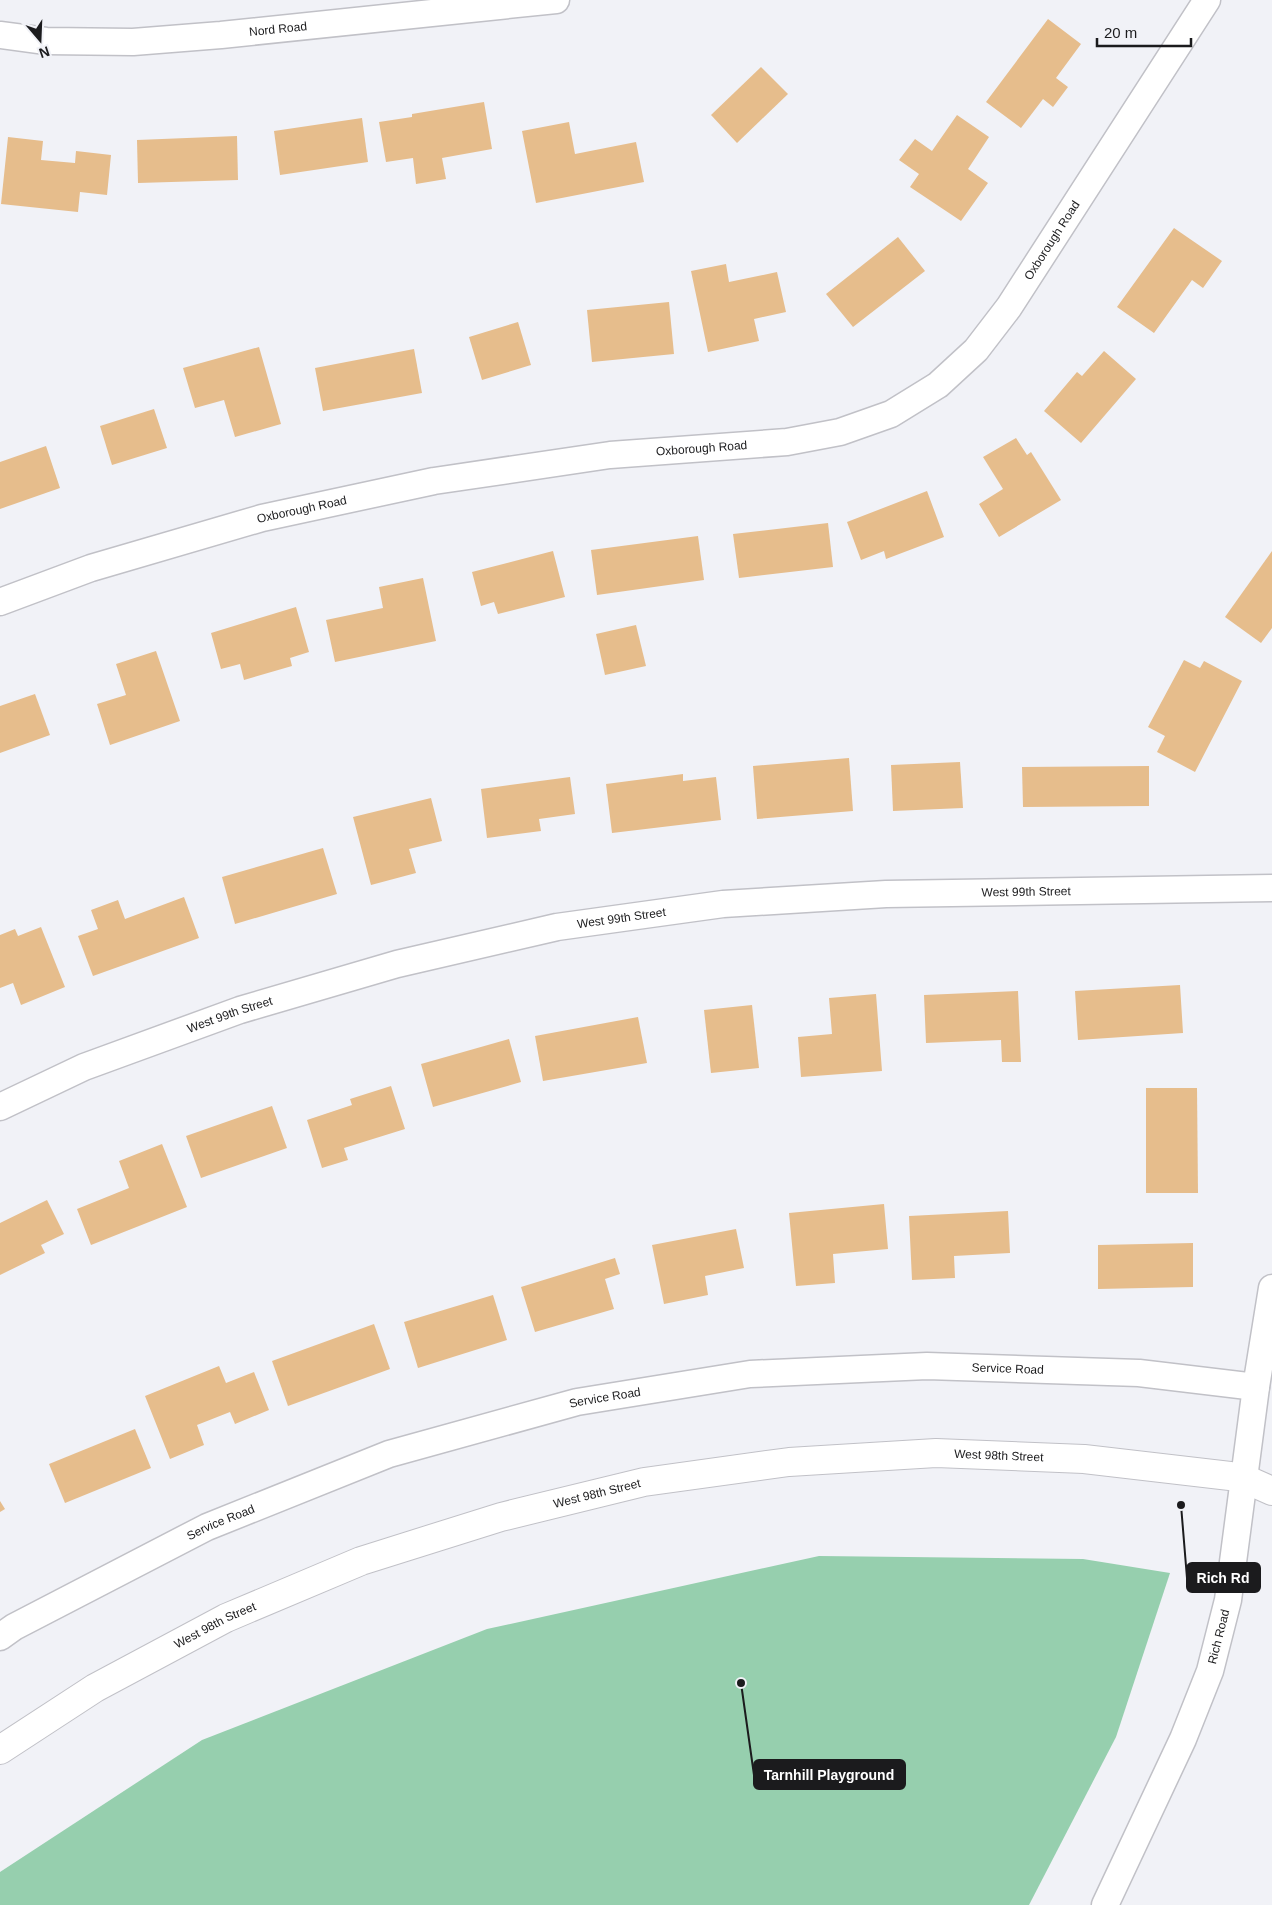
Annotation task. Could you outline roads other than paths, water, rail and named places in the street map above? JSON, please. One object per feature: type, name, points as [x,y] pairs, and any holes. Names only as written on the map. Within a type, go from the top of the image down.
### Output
[{"type":"street","name":"Nord Road","points":[[0,35],[46,41],[133,42],[220,35],[556,0]]},
{"type":"street","name":"Oxborough Road","points":[[0,602],[91,568],[262,518],[434,482],[610,454],[787,442],[840,432],[891,414],[938,386],[976,350],[1009,306],[1208,0]]},
{"type":"street","name":"West 99th Street","points":[[0,1107],[84,1068],[240,1010],[397,964],[557,927],[723,904],[876,894],[1272,888]]},
{"type":"street","name":"Rich Road","points":[[1105,1905],[1183,1739],[1210,1671],[1228,1600],[1256,1387],[1272,1288]]},
{"type":"street","name":"Service Road","points":[[0,1637],[14,1627],[207,1526],[389,1454],[577,1402],[750,1374],[926,1366],[1139,1373],[1256,1387]]},
{"type":"street","name":"West 98th Street","points":[[0,1750],[94,1688],[226,1618],[352,1565],[501,1517],[644,1482],[789,1462],[936,1453],[1084,1459],[1230,1476],[1245,1479],[1272,1491]]},
{"type":"street","name":"West 98th Street","points":[[1245,1479],[1272,1478]]},
{"type":"place","name":"Rich Rd","points":[[1181,1505]]},
{"type":"place","name":"Tarnhill Playground","points":[[741,1683]]}]
